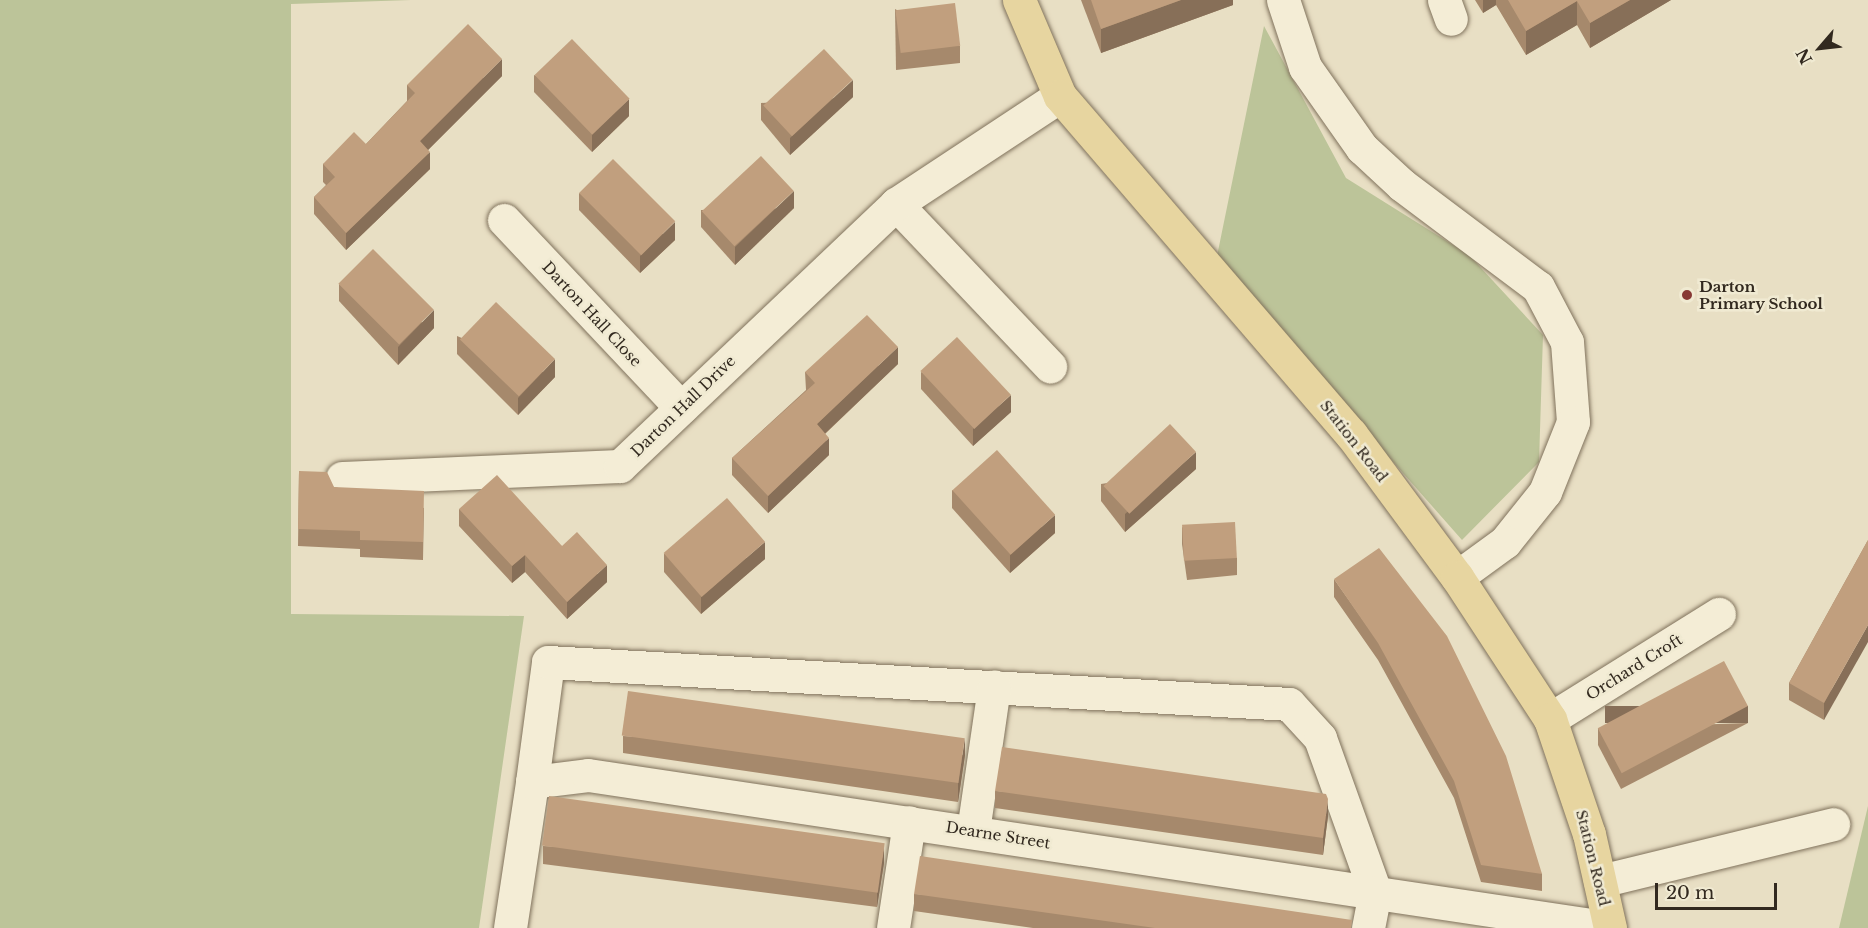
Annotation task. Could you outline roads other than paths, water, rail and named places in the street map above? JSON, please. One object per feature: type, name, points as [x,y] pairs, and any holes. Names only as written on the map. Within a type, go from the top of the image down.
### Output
[{"type":"main road","name":"Station Road","points":[[1019,0],[1060,96],[1352,434],[1457,577],[1550,719],[1600,881],[1610,928]]},
{"type":"street","points":[[1283,0],[1305,67],[1362,148],[1402,185],[1538,287],[1567,342],[1573,422],[1545,492],[1505,542],[1457,577]]},
{"type":"street","name":"Darton Hall Drive","points":[[342,478],[620,466],[896,204],[1060,96]]},
{"type":"street","points":[[896,204],[1050,366]]},
{"type":"street","name":"Darton Hall Close","points":[[504,220],[681,408]]},
{"type":"street","name":"Orchard Croft","points":[[1550,719],[1719,614]]},
{"type":"street","points":[[510,928],[548,662],[596,673],[994,687],[1289,704],[1320,738],[1375,892],[1368,928]]},
{"type":"street","points":[[973,831],[994,687]]},
{"type":"street","name":"Dearne Street","points":[[532,782],[590,762],[909,822],[1610,928]]},
{"type":"street","points":[[893,928],[909,822]]},
{"type":"street","points":[[1600,881],[1833,824]]},
{"type":"place","name":"Darton Primary School","points":[[1687,295]]}]
